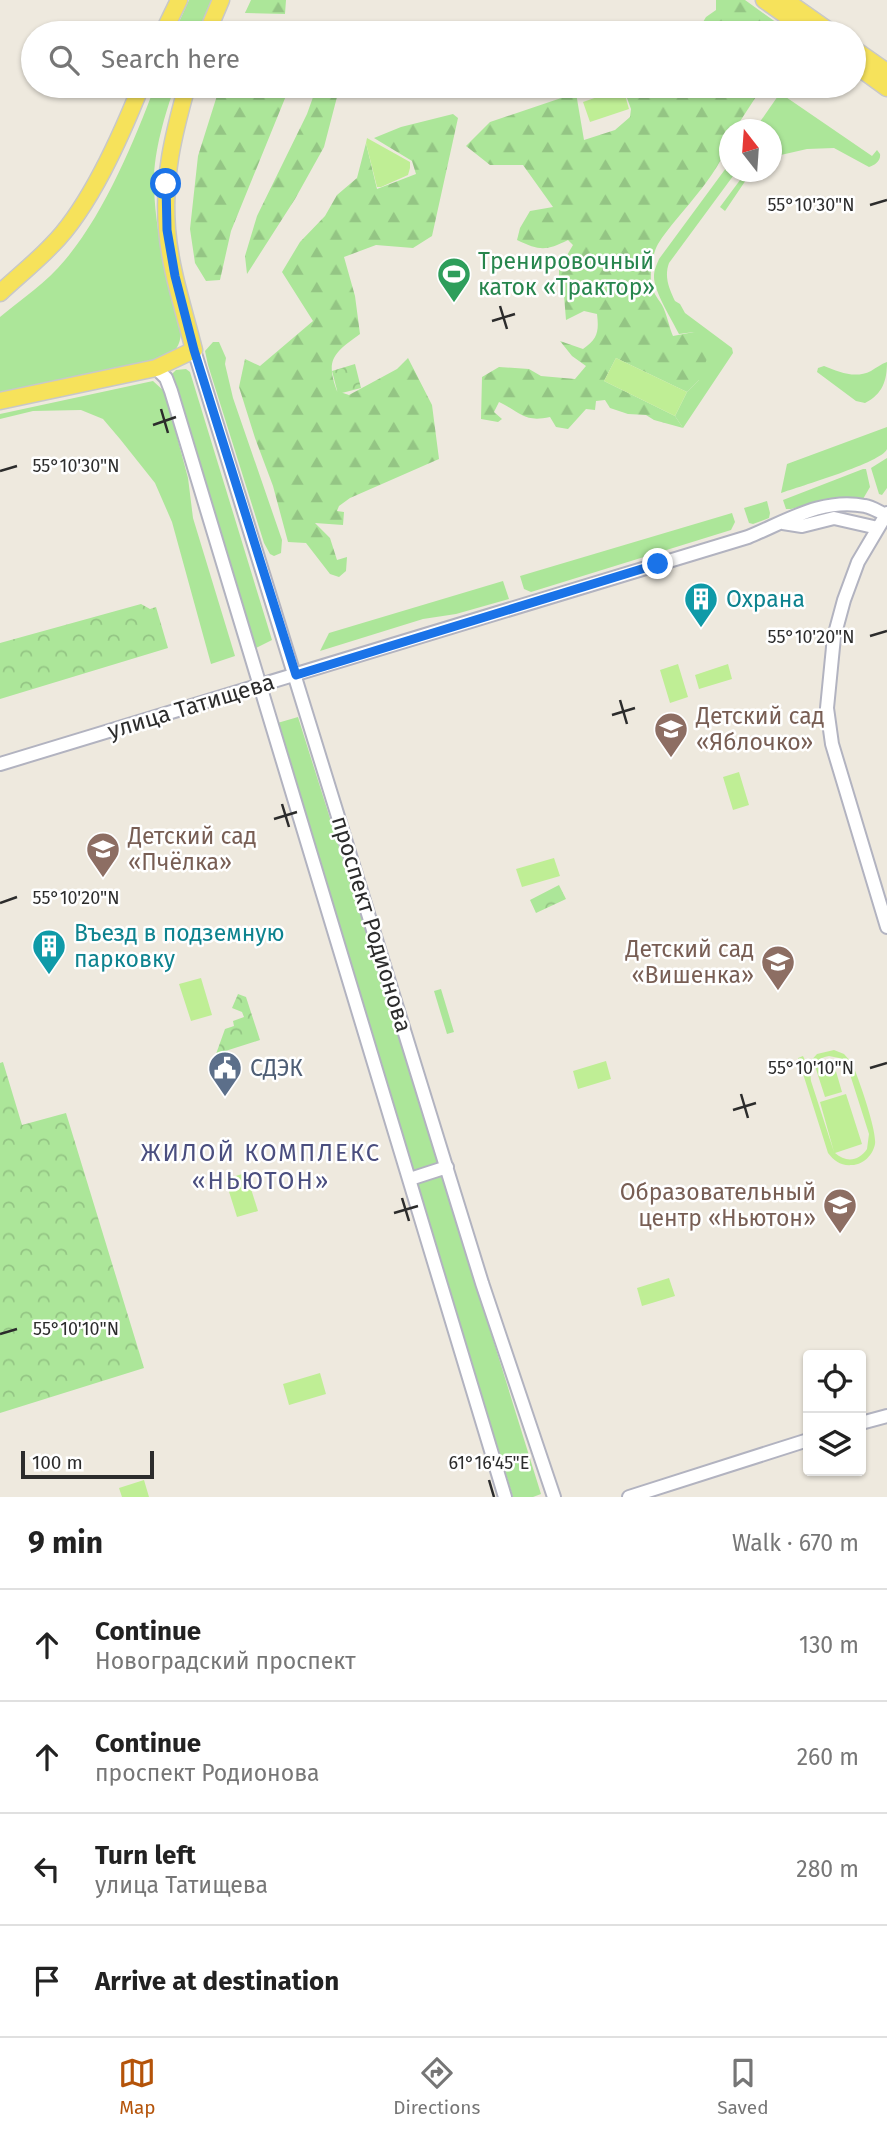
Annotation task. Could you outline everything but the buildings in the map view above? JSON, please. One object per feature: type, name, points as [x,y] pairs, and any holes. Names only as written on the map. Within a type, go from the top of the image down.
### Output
[{"type":"main road","points":[[168,21],[178,0]]},
{"type":"main road","points":[[212,21],[221,0]]},
{"type":"main road","points":[[764,0],[794,21]]},
{"type":"main road","points":[[785,0],[815,21]]},
{"type":"main road","points":[[866,57],[887,72]]},
{"type":"main road","points":[[866,73],[887,88]]},
{"type":"main road","points":[[0,293],[53,245],[82,208],[136,98]]},
{"type":"main road","points":[[0,401],[156,368],[194,350],[175,276],[167,230],[166,184],[172,138],[184,98]]},
{"type":"street","name":"проспект Родионова","points":[[194,350],[482,1283],[554,1497]]},
{"type":"street","name":"проспект Родионова","points":[[156,368],[162,371],[171,391],[505,1497]]},
{"type":"street","name":"улица Татищева","points":[[0,764],[748,537],[799,514],[832,505],[867,506],[886,514]]},
{"type":"street","points":[[886,514],[858,562],[834,637],[827,708],[832,744],[887,927]]},
{"type":"street","name":"улица Татищева","points":[[782,523],[802,526],[834,518],[877,528]]},
{"type":"street","points":[[410,1179],[447,1167]]},
{"type":"street","points":[[866,1422],[887,1416]]},
{"type":"street","points":[[629,1497],[803,1442]]},
{"type":"green space","points":[[189,0],[216,0],[206,21],[179,21]]},
{"type":"green space","points":[[251,0],[286,0],[285,14],[245,13]]},
{"type":"green space","points":[[716,0],[745,0],[774,21],[704,21],[716,10]]},
{"type":"green space","points":[[150,98],[171,98],[161,133],[154,180],[159,236],[181,329],[178,345],[167,357],[0,397],[0,317],[50,276],[79,242],[117,177]]},
{"type":"green space","points":[[216,98],[285,98],[231,231],[220,280],[206,281],[195,263],[190,229],[198,156]]},
{"type":"green space","points":[[313,98],[337,98],[324,147],[295,199],[247,274],[245,256],[257,216]]},
{"type":"green space","points":[[561,98],[577,98],[584,140],[615,130],[630,117],[631,109],[627,98],[755,98],[742,119],[719,119],[719,162],[667,231],[653,257],[652,285],[673,336],[694,332],[711,348],[699,380],[687,392],[616,358],[604,381],[675,416],[683,428],[646,415],[628,414],[610,408],[605,400],[596,401],[595,410],[586,409],[568,429],[556,427],[550,417],[528,418],[499,402],[494,412],[502,419],[498,422],[481,419],[482,377],[499,367],[529,369],[541,376],[575,379],[586,366],[572,356],[560,341],[583,349],[595,338],[598,320],[597,314],[584,311],[566,320],[559,269],[573,245],[568,240],[543,248],[517,240],[520,228],[530,211],[553,207],[523,165],[490,165],[466,146],[490,122]]},
{"type":"green space","points":[[594,98],[626,98],[629,109],[590,122],[583,102]]},
{"type":"green space","points":[[777,98],[787,98],[872,156],[877,150],[880,156],[879,161],[869,167],[834,148],[807,149],[782,155],[782,119],[762,119]]},
{"type":"green space","points":[[453,114],[458,118],[432,236],[413,248],[376,245],[344,257],[355,296],[360,334],[334,358],[332,371],[337,391],[349,395],[397,369],[408,358],[432,405],[439,459],[350,498],[339,506],[337,511],[344,512],[343,525],[315,523],[330,538],[337,560],[347,557],[346,571],[339,577],[330,574],[306,543],[288,542],[273,486],[239,387],[245,359],[260,366],[313,321],[282,272],[300,242],[325,216],[337,195],[357,178],[366,143],[377,189],[416,174],[412,161],[374,138],[401,127]]},
{"type":"green space","points":[[367,138],[410,162],[408,175],[377,187]]},
{"type":"green space","points":[[719,178],[719,182],[729,182],[669,263],[667,273],[675,301],[685,313],[732,348],[733,353],[683,428],[675,416],[687,392],[699,380],[694,332],[679,334],[656,289],[654,272],[659,259]]},
{"type":"green space","points":[[739,182],[745,182],[725,211],[720,207]]},
{"type":"green space","points":[[213,342],[219,342],[226,358],[233,398],[282,540],[281,553],[274,556],[264,543],[208,365],[205,351]]},
{"type":"green space","points":[[616,358],[687,392],[675,416],[604,381]]},
{"type":"green space","points":[[887,362],[883,386],[865,403],[856,401],[817,372],[818,368],[824,366],[847,374],[859,374]]},
{"type":"green space","points":[[355,364],[361,388],[338,394],[332,371]]},
{"type":"green space","points":[[186,369],[190,372],[272,640],[254,649],[171,378],[176,370]]},
{"type":"green space","points":[[153,381],[165,392],[188,478],[193,518],[235,656],[211,664],[172,522],[155,483],[103,419],[81,410],[33,411],[0,419],[0,414]]},
{"type":"green space","points":[[887,427],[887,449],[871,461],[781,493],[787,464]]},
{"type":"green space","points":[[887,458],[887,488],[882,495],[879,494],[871,468]]},
{"type":"green space","points":[[866,469],[870,487],[863,499],[828,499],[786,509],[783,500]]},
{"type":"green space","points":[[767,501],[769,518],[749,523],[744,508]]},
{"type":"green space","points":[[732,513],[735,522],[731,530],[531,592],[524,589],[520,576]]},
{"type":"green space","points":[[503,581],[509,599],[456,614],[423,619],[320,651],[329,633]]},
{"type":"green space","points":[[141,604],[150,609],[156,607],[168,648],[0,699],[0,643]]},
{"type":"green space","points":[[678,664],[688,697],[670,703],[660,670]]},
{"type":"green space","points":[[728,664],[732,679],[699,689],[695,675]]},
{"type":"green space","points":[[298,717],[439,1163],[412,1171],[274,724]]},
{"type":"green space","points":[[739,772],[749,805],[733,810],[723,777]]},
{"type":"green space","points":[[554,858],[560,876],[522,887],[516,869]]},
{"type":"green space","points":[[559,885],[566,899],[536,913],[530,900]]},
{"type":"green space","points":[[201,978],[212,1015],[191,1021],[179,984]]},
{"type":"green space","points":[[441,989],[454,1032],[447,1034],[434,991]]},
{"type":"green space","points":[[238,994],[246,997],[260,1040],[216,1054],[225,1029],[234,1026],[233,1021],[244,1017],[242,1012],[232,1008]]},
{"type":"green space","points":[[834,1050],[844,1054],[855,1070],[875,1137],[872,1152],[860,1163],[841,1164],[828,1153],[798,1058],[803,1056],[807,1065],[817,1054]],"holes":[[[829,1056],[839,1058],[847,1065],[869,1134],[867,1149],[852,1159],[835,1153],[862,1144],[846,1094],[820,1102],[834,1152],[811,1081],[812,1068],[817,1061]]]},
{"type":"green space","points":[[606,1061],[611,1079],[578,1089],[573,1071]]},
{"type":"green space","points":[[833,1061],[842,1092],[825,1097],[815,1066]]},
{"type":"green space","points":[[3,1062],[22,1125],[66,1113],[144,1368],[0,1413],[0,1063]]},
{"type":"green space","points":[[246,1173],[258,1211],[237,1217],[225,1179]]},
{"type":"green space","points":[[442,1175],[541,1494],[533,1497],[513,1497],[416,1183]]},
{"type":"green space","points":[[669,1278],[675,1296],[642,1306],[637,1288]]},
{"type":"green space","points":[[320,1373],[326,1394],[289,1405],[283,1384]]},
{"type":"green space","points":[[144,1480],[149,1497],[122,1497],[119,1488]]},
{"type":"place","name":"Тренировочный каток «Трактор»","points":[[454,304]]},
{"type":"place","name":"Охрана","points":[[701,629]]},
{"type":"place","name":"Детский сад «Яблочко»","points":[[671,759]]},
{"type":"place","name":"Детский сад «Пчёлка»","points":[[103,879]]},
{"type":"place","name":"Въезд в подземную парковку","points":[[49,976]]},
{"type":"place","name":"Детский сад «Вишенка»","points":[[778,992]]},
{"type":"place","name":"СДЭК","points":[[225,1098]]},
{"type":"place","name":"Образовательный центр «Ньютон»","points":[[840,1235]]},
{"type":"district","name":"ЖИЛОЙ КОМПЛЕКС «НЬЮТОН»","points":[[261,1167]]},
{"type":"route","points":[[166,184],[167,230],[175,276],[194,350],[296,675],[658,564]]}]
